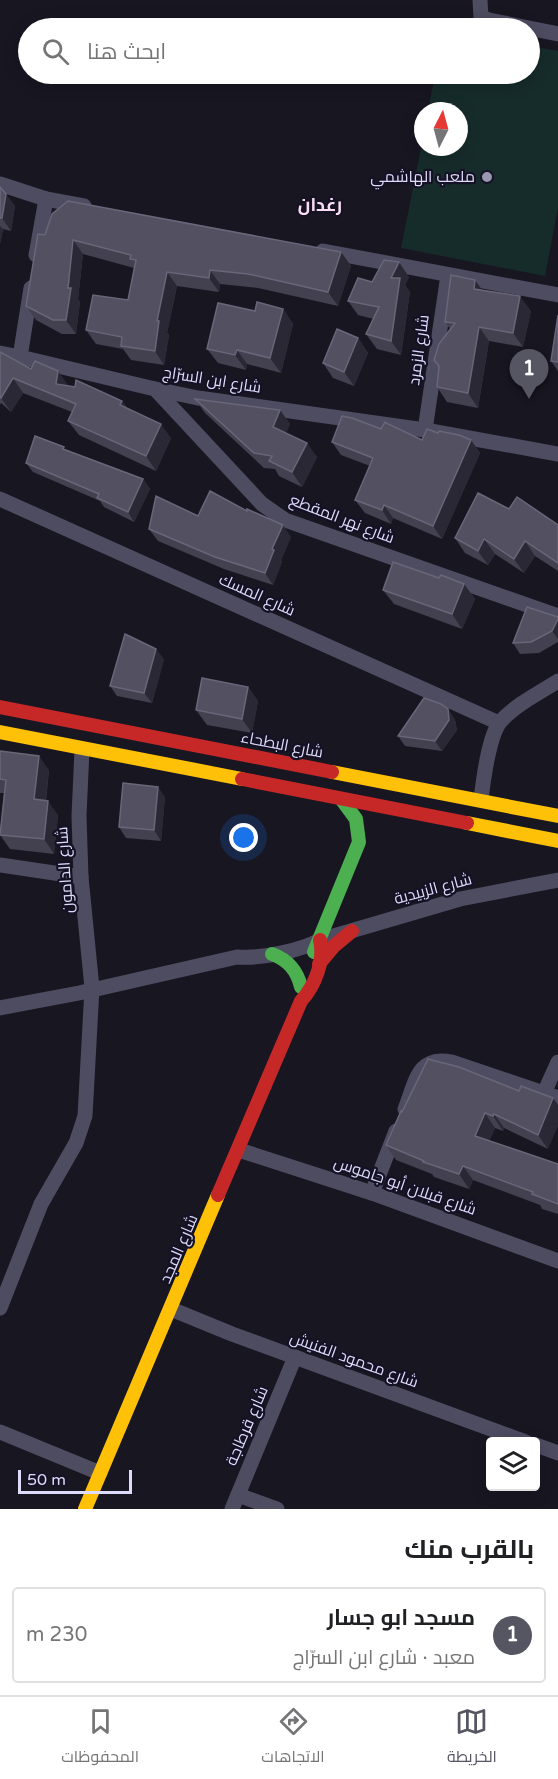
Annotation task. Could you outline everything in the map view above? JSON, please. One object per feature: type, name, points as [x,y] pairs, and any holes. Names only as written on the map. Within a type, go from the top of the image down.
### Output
[{"type":"street","points":[[480,0],[481,17],[484,18]]},
{"type":"street","points":[[540,30],[558,34]]},
{"type":"street","points":[[0,184],[46,199],[104,210]]},
{"type":"street","points":[[20,357],[46,199]]},
{"type":"street","points":[[310,249],[558,296]]},
{"type":"street","name":"شارع الزمرد","points":[[425,430],[448,275]]},
{"type":"street","name":"شارع ابن السرّاج","points":[[0,353],[198,398],[425,430],[558,453]]},
{"type":"street","name":"شارع نهر المقطع","points":[[155,389],[262,504],[285,520],[558,616]]},
{"type":"street","name":"شارع المسك","points":[[0,499],[499,723]]},
{"type":"street","points":[[481,800],[490,751],[499,723],[525,702],[558,681]]},
{"type":"street","name":"شارع البطحاء","points":[[0,707],[558,816]]},
{"type":"street","points":[[82,750],[86,724]]},
{"type":"street","points":[[0,732],[82,750],[558,841]]},
{"type":"street","name":"شارع الدامون","points":[[0,1308],[41,1204],[76,1143],[85,1116],[92,988],[79,839],[82,750]]},
{"type":"street","name":"شارع المجد","points":[[86,1509],[238,1150],[301,994],[315,948],[359,842],[360,832],[355,814],[342,800]]},
{"type":"street","points":[[0,865],[81,877]]},
{"type":"street","name":"شارع الزبيدية","points":[[0,1008],[79,993],[92,988],[237,957],[272,954],[307,946],[352,930],[460,899],[558,880]]},
{"type":"street","points":[[318,965],[352,930]]},
{"type":"street","name":"شارع الزبيدية","points":[[237,957],[250,949],[278,943],[310,937],[320,940]]},
{"type":"street","name":"شارع المجد","points":[[301,994],[311,990],[323,946],[320,940]]},
{"type":"street","points":[[272,954],[281,957],[295,969],[301,994]]},
{"type":"street","points":[[372,1193],[424,1065],[440,1060],[452,1062],[551,1096],[558,1062]]},
{"type":"street","name":"شارع قبلان أبو جاموس","points":[[238,1150],[372,1193],[558,1261]]},
{"type":"street","name":"شارع محمود الفنيش","points":[[171,1309],[512,1437]]},
{"type":"street","name":"شارع قرطاجة","points":[[235,1502],[295,1357]]},
{"type":"street","points":[[0,1432],[100,1473]]},
{"type":"street","points":[[540,1446],[558,1453]]},
{"type":"street","points":[[235,1502],[277,1509]]},
{"type":"green space","name":"ملعب الهاشمي","points":[[540,48],[558,51],[558,208],[545,276],[401,248],[419,156],[468,156],[468,102],[430,102],[433,84],[540,84]]},
{"type":"building","points":[[0,187],[6,194],[2,218],[0,218]]},
{"type":"building","points":[[68,201],[341,252],[328,292],[248,274],[210,270],[209,278],[167,272],[157,321],[159,321],[155,351],[121,346],[122,337],[86,330],[93,295],[128,300],[136,260],[130,259],[131,255],[73,240],[68,288],[71,288],[66,320],[53,320],[26,306],[38,234],[45,235],[52,214]]},
{"type":"building","points":[[384,260],[399,262],[391,278],[400,278],[391,341],[366,334],[379,307],[348,301],[358,278],[372,282]]},
{"type":"building","points":[[451,275],[475,280],[474,289],[520,296],[513,333],[479,327],[468,393],[437,387],[439,366],[434,360],[439,344],[455,323],[445,322]]},
{"type":"building","points":[[257,302],[283,309],[270,358],[237,350],[235,355],[207,349],[218,303],[255,311]]},
{"type":"building","points":[[558,315],[558,362],[551,361]]},
{"type":"building","points":[[337,329],[358,338],[344,372],[323,363]]},
{"type":"building","points":[[0,352],[31,369],[35,361],[58,371],[56,384],[75,387],[76,380],[122,401],[120,405],[161,424],[146,456],[68,421],[76,404],[13,378],[1,398]]},
{"type":"building","points":[[195,399],[280,410],[273,427],[307,443],[292,472],[269,461],[272,456],[254,453]]},
{"type":"building","points":[[342,416],[381,429],[385,422],[422,440],[427,429],[438,433],[439,431],[459,435],[471,440],[433,526],[384,505],[382,510],[355,500],[373,458],[332,442]]},
{"type":"building","points":[[35,436],[143,479],[128,512],[97,498],[99,494],[26,463]]},
{"type":"building","points":[[210,491],[247,511],[247,509],[283,525],[272,549],[274,550],[265,573],[215,557],[149,529],[156,496],[198,516]]},
{"type":"building","points":[[478,493],[509,509],[517,497],[558,525],[558,563],[525,541],[514,559],[484,539],[478,551],[455,538]]},
{"type":"building","points":[[393,562],[464,584],[452,614],[383,590]]},
{"type":"building","points":[[527,607],[558,617],[558,619],[552,631],[531,642],[513,643]]},
{"type":"building","points":[[125,634],[156,649],[144,693],[110,686]]},
{"type":"building","points":[[202,678],[248,687],[242,719],[196,710]]},
{"type":"building","points":[[424,698],[448,709],[449,720],[435,741],[398,736]]},
{"type":"building","points":[[0,751],[39,756],[34,799],[48,801],[44,839],[0,835],[6,780],[0,779]]},
{"type":"building","points":[[123,783],[158,787],[154,830],[119,827]]},
{"type":"building","points":[[428,1059],[459,1067],[519,1091],[521,1086],[553,1098],[538,1135],[494,1114],[493,1116],[485,1113],[475,1136],[558,1164],[558,1204],[532,1194],[533,1192],[463,1166],[459,1174],[423,1162],[386,1145]]},
{"type":"traffic: fast","points":[[314,952],[359,842],[356,819],[342,800]]},
{"type":"traffic: fast","points":[[272,954],[291,966],[301,987]]},
{"type":"traffic: slow","points":[[0,732],[242,779]]},
{"type":"traffic: slow","points":[[332,772],[558,816]]},
{"type":"traffic: slow","points":[[467,823],[558,841]]},
{"type":"traffic: slow","points":[[85,1509],[218,1195]]},
{"type":"traffic: jam","points":[[0,707],[332,772]]},
{"type":"traffic: jam","points":[[242,779],[467,823]]},
{"type":"traffic: jam","points":[[319,964],[334,946],[352,931]]},
{"type":"traffic: jam","points":[[218,1195],[301,1001],[318,972],[321,956],[320,940]]},
{"type":"place","name":"ملعب الهاشمي","points":[[487,177]]},
{"type":"place","name":"مسجد ابو جسار","points":[[529,399]]},
{"type":"district","name":"رغدان","points":[[320,205]]}]
